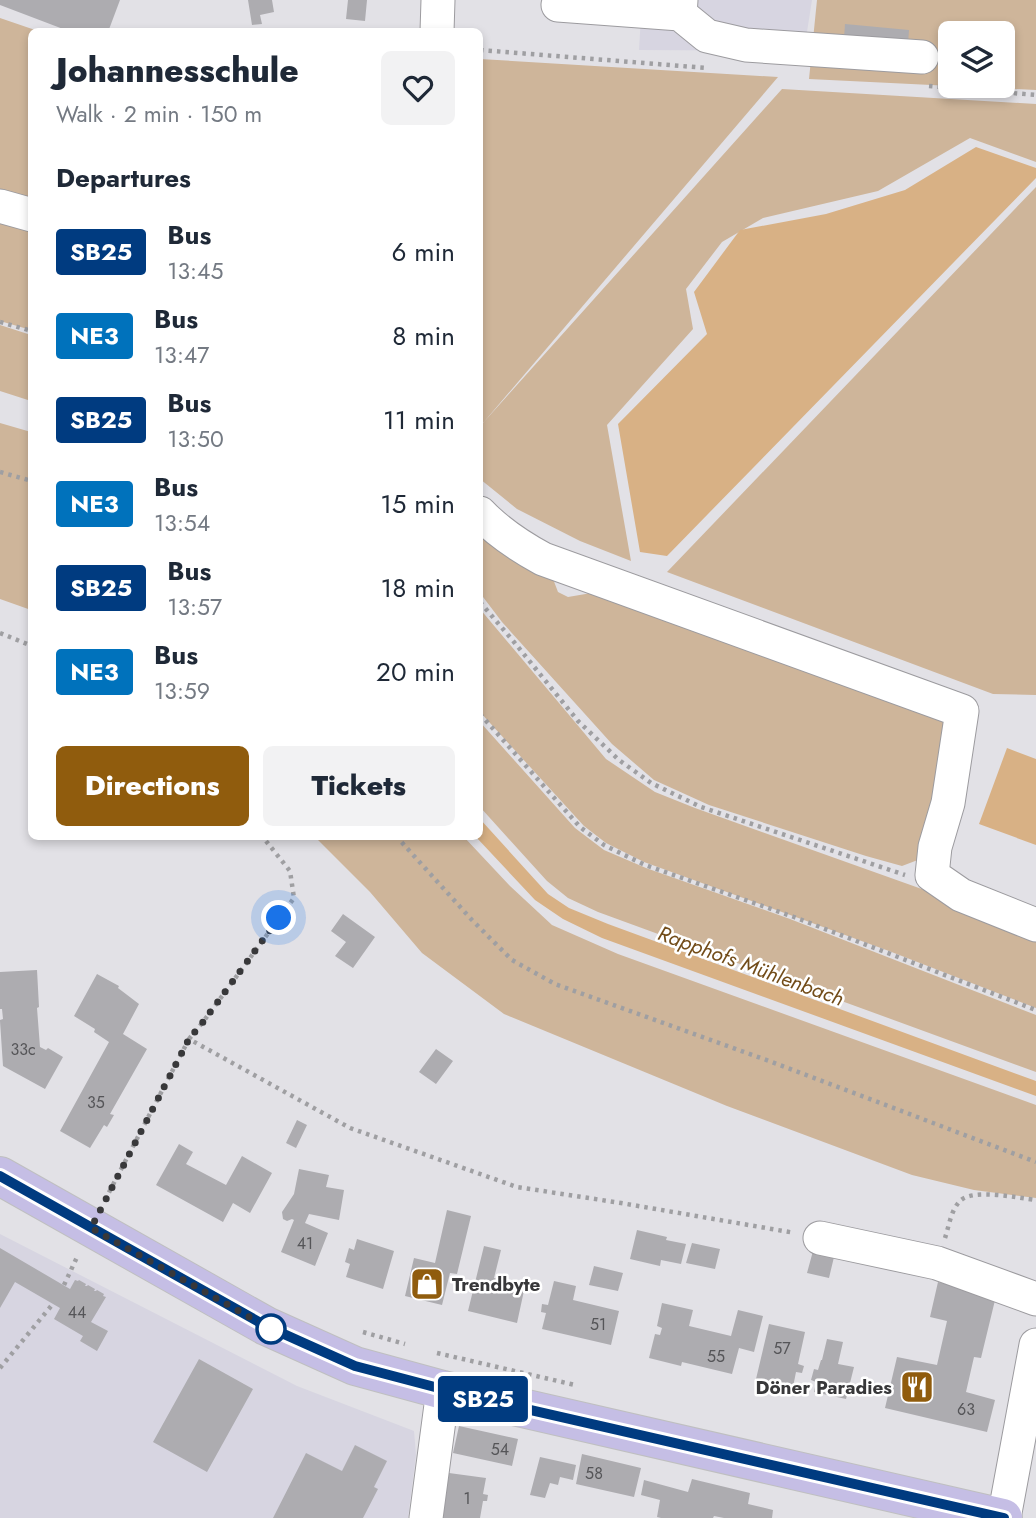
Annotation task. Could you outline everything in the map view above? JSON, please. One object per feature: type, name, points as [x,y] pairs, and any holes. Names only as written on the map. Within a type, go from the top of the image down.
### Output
[{"type":"main road","points":[[0,1176],[266,1326],[355,1366],[443,1390],[1004,1518]]},
{"type":"street","points":[[437,28],[438,0]]},
{"type":"street","points":[[558,5],[680,7],[707,36],[746,45],[922,57]]},
{"type":"street","points":[[0,206],[28,214]]},
{"type":"street","points":[[483,516],[511,540],[543,559],[962,711],[948,803],[935,847],[932,874],[961,895],[1036,925]]},
{"type":"street","points":[[820,1238],[937,1264],[1036,1298]]},
{"type":"street","points":[[1004,1518],[1036,1345]]},
{"type":"street","points":[[426,1518],[443,1390]]},
{"type":"path","points":[[0,322],[28,330]]},
{"type":"path","points":[[0,472],[28,480]]},
{"type":"path","points":[[483,606],[578,721],[620,760],[651,783],[701,807],[910,877],[932,874]]},
{"type":"path","points":[[0,633],[28,644]]},
{"type":"path","points":[[483,717],[580,827],[604,845],[645,865],[794,917],[1036,1010]]},
{"type":"path","points":[[64,1285],[189,1039],[294,898],[290,871],[265,840]]},
{"type":"path","points":[[400,840],[512,960],[555,984],[772,1062],[1036,1162]]},
{"type":"path","points":[[189,1039],[349,1128],[517,1187],[820,1238]]},
{"type":"path","points":[[937,1264],[954,1209],[961,1199],[978,1194],[1036,1200]]},
{"type":"path","points":[[0,1368],[52,1305]]},
{"type":"path","points":[[355,1330],[414,1347]]},
{"type":"path","points":[[426,1350],[587,1388]]},
{"type":"shaded area","points":[[642,0],[812,0],[804,51],[639,50]]},
{"type":"shaded area","points":[[817,0],[1036,0],[1036,90],[1015,89],[1015,21],[938,21],[938,85],[809,79]]},
{"type":"shaded area","points":[[0,18],[29,28],[28,203],[0,195]]},
{"type":"shaded area","points":[[483,59],[778,77],[483,423]]},
{"type":"shaded area","points":[[782,89],[1036,104],[1036,162],[970,138],[878,191],[763,218],[722,242],[686,289],[693,329],[607,425],[631,561],[580,541],[517,509],[483,481],[483,423]]},
{"type":"shaded area","points":[[976,147],[1036,168],[1036,178],[667,556],[640,552],[618,424],[707,334],[694,292],[740,230],[826,214],[905,190]]},
{"type":"shaded area","points":[[1036,187],[1036,695],[993,694],[667,572]]},
{"type":"shaded area","points":[[0,214],[28,222],[28,329],[0,321]]},
{"type":"shaded area","points":[[0,325],[28,334],[28,400],[0,391]]},
{"type":"shaded area","points":[[0,423],[28,431],[28,609],[0,599]]},
{"type":"shaded area","points":[[483,525],[550,571],[558,592],[568,597],[603,591],[942,719],[947,731],[923,858],[902,866],[866,856],[709,805],[654,780],[612,744],[502,622],[483,597]]},
{"type":"shaded area","points":[[483,613],[606,759],[655,792],[1036,932],[1036,1008],[889,951],[644,862],[606,843],[584,826],[483,715]]},
{"type":"shaded area","points":[[483,725],[575,828],[604,850],[1036,1015],[1036,1072],[598,912],[568,898],[547,881],[483,810]]},
{"type":"shaded area","points":[[1007,748],[1036,759],[1036,845],[979,824]]},
{"type":"shaded area","points":[[483,822],[548,894],[569,908],[1036,1081],[1036,1096],[602,938],[563,919],[535,900],[479,840],[483,840]]},
{"type":"shaded area","points":[[318,840],[467,840],[552,925],[618,954],[1036,1105],[1036,1198],[974,1190],[912,1175],[727,1106],[504,1014],[422,953],[370,892]]},
{"type":"shaded area","points":[[0,1234],[297,1386],[414,1431],[416,1455],[408,1518],[0,1518]]},
{"type":"building","points":[[0,0],[120,0],[110,28],[60,28],[0,5]]},
{"type":"building","points":[[248,0],[272,0],[274,12],[260,15],[262,24],[252,25]]},
{"type":"building","points":[[348,0],[367,0],[365,21],[346,19]]},
{"type":"building","points":[[845,24],[909,30],[908,44],[844,38]]},
{"type":"building","points":[[343,914],[375,937],[353,968],[335,956],[346,942],[331,931]]},
{"type":"building","points":[[37,970],[40,1047],[46,1050],[48,1048],[63,1057],[45,1089],[3,1066],[0,972]]},
{"type":"building","points":[[97,974],[119,986],[118,988],[139,1004],[123,1034],[147,1049],[110,1114],[114,1115],[107,1127],[104,1125],[90,1148],[60,1131],[109,1042],[74,1016]]},
{"type":"building","points":[[436,1049],[453,1061],[436,1084],[419,1072]]},
{"type":"building","points":[[297,1120],[307,1125],[296,1148],[286,1143]]},
{"type":"building","points":[[179,1144],[193,1152],[186,1164],[226,1185],[242,1156],[272,1173],[250,1213],[233,1203],[223,1222],[156,1185]]},
{"type":"building","points":[[299,1169],[329,1175],[326,1187],[344,1190],[339,1220],[309,1214],[305,1223],[328,1233],[315,1266],[281,1252],[294,1220],[283,1219],[282,1212],[294,1194]]},
{"type":"building","points":[[447,1210],[471,1216],[457,1274],[450,1273],[442,1305],[405,1296],[414,1258],[435,1263]]},
{"type":"building","points":[[637,1230],[686,1244],[681,1264],[661,1260],[660,1266],[630,1259]]},
{"type":"building","points":[[357,1239],[394,1251],[383,1289],[346,1277],[350,1264],[345,1262],[349,1248],[354,1250]]},
{"type":"building","points":[[692,1243],[720,1249],[715,1269],[686,1263]]},
{"type":"building","points":[[484,1246],[501,1250],[494,1278],[525,1286],[517,1323],[468,1311]]},
{"type":"building","points":[[0,1248],[70,1289],[75,1280],[79,1280],[86,1284],[85,1286],[104,1294],[106,1297],[91,1322],[108,1331],[97,1351],[80,1341],[83,1336],[54,1319],[60,1308],[15,1282],[0,1308]]},
{"type":"building","points":[[813,1251],[834,1257],[829,1278],[807,1273]]},
{"type":"building","points":[[594,1266],[623,1273],[618,1291],[589,1285]]},
{"type":"building","points":[[554,1281],[576,1286],[573,1300],[619,1311],[611,1345],[542,1329],[546,1313],[541,1312],[542,1304],[548,1305]]},
{"type":"building","points":[[938,1282],[996,1296],[981,1358],[974,1357],[966,1392],[995,1400],[987,1432],[885,1408],[897,1357],[937,1365],[947,1321],[930,1317]]},
{"type":"building","points":[[662,1303],[693,1310],[689,1326],[731,1336],[738,1310],[763,1316],[754,1352],[739,1348],[732,1374],[682,1362],[681,1366],[649,1358],[655,1334],[660,1335],[662,1328],[657,1326]]},
{"type":"building","points":[[769,1324],[805,1332],[798,1364],[804,1366],[802,1373],[796,1372],[793,1387],[756,1379]]},
{"type":"building","points":[[827,1339],[843,1342],[838,1364],[854,1367],[846,1399],[814,1392],[816,1382],[811,1380],[814,1369],[818,1370],[822,1360]]},
{"type":"building","points":[[199,1359],[253,1389],[207,1472],[153,1442]]},
{"type":"building","points":[[459,1426],[518,1439],[512,1466],[453,1453]]},
{"type":"building","points":[[355,1445],[387,1461],[374,1487],[378,1489],[363,1518],[273,1518],[306,1453],[342,1471]]},
{"type":"building","points":[[582,1454],[641,1468],[634,1497],[576,1484]]},
{"type":"building","points":[[540,1457],[576,1465],[573,1480],[560,1477],[558,1485],[550,1483],[545,1498],[530,1495]]},
{"type":"building","points":[[449,1473],[486,1478],[483,1494],[488,1495],[487,1501],[483,1501],[480,1518],[443,1518]]},
{"type":"building","points":[[692,1479],[750,1493],[748,1504],[773,1510],[772,1518],[661,1518],[657,1517],[660,1500],[641,1495],[644,1480],[688,1492]]},
{"type":"bus line","name":"SB25","points":[[0,1176],[266,1326],[355,1366],[443,1390],[1004,1518]]},
{"type":"place","name":"Trendbyte","points":[[427,1284]]},
{"type":"place","name":"Döner Paradies","points":[[917,1387]]},
{"type":"route","points":[[271,1329],[91,1228],[189,1039],[279,918]]},
{"type":"water label","name":"Rapphofs Mühlenbach","points":[[751,966]]}]
